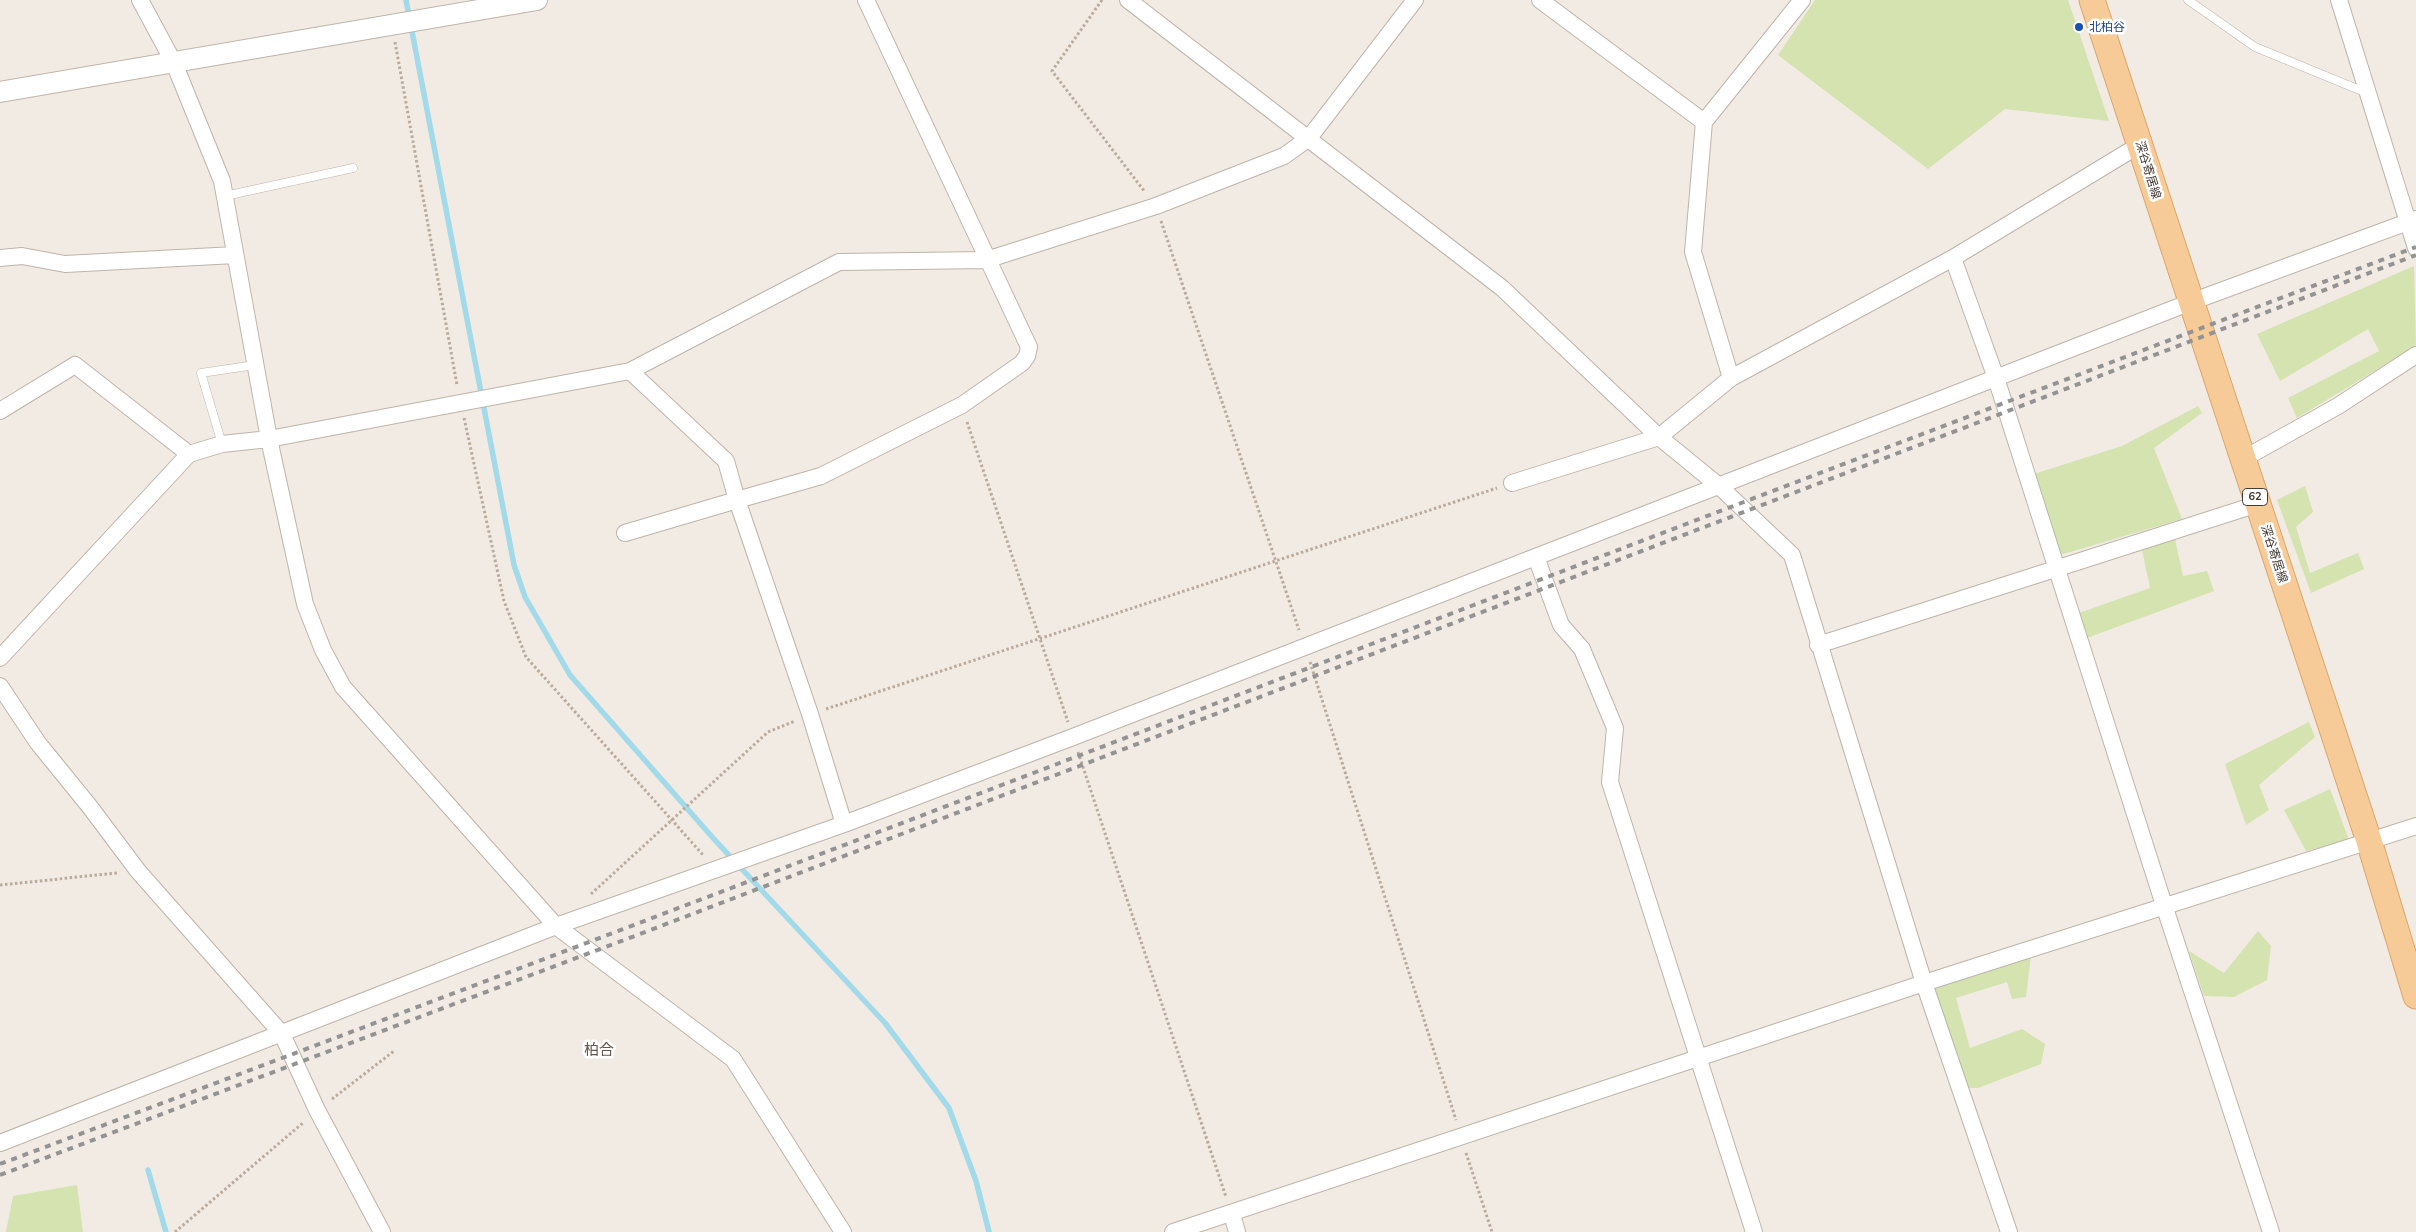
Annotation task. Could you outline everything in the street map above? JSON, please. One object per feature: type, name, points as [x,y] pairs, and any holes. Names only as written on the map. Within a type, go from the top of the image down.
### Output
[{"type":"main road","name":"深谷寄居線","points":[[2092,0],[2141,144],[2191,302],[2369,842],[2416,996]]},
{"type":"street","points":[[140,0],[174,63],[222,181],[255,365],[305,604],[323,650],[343,687],[556,926],[733,1059],[843,1232]]},
{"type":"street","points":[[0,92],[537,0]]},
{"type":"street","points":[[626,534],[821,476],[962,405],[1022,363],[1027,356],[1028,347],[866,0]]},
{"type":"street","points":[[1128,0],[1502,288],[1659,437],[1719,486],[1792,554],[1818,645],[1924,982],[2009,1232]]},
{"type":"street","points":[[0,658],[189,454],[222,444],[270,439],[630,371],[840,262],[986,260],[1156,206],[1284,156],[1309,138],[1415,0]]},
{"type":"street","points":[[1540,0],[1704,122]]},
{"type":"street","points":[[1731,378],[1693,252],[1704,122],[1802,0]]},
{"type":"street","points":[[2339,0],[2368,94],[2412,221],[2416,248]]},
{"type":"street","points":[[1512,484],[1659,437],[1731,378],[1953,258],[2141,144]]},
{"type":"street","points":[[0,1143],[556,926],[844,824],[1073,737],[2191,302],[2412,221]]},
{"type":"street","points":[[0,258],[22,256],[65,264],[234,255]]},
{"type":"street","points":[[1953,258],[1996,378],[2270,1232]]},
{"type":"street","points":[[2243,459],[2338,406],[2416,355]]},
{"type":"street","points":[[0,411],[75,365],[189,454]]},
{"type":"street","points":[[630,371],[726,461],[737,500],[810,714],[844,824]]},
{"type":"street","points":[[1818,645],[2056,567],[2258,504]]},
{"type":"street","points":[[1536,557],[1561,625],[1582,649],[1615,728],[1610,782],[1754,1232]]},
{"type":"street","points":[[0,686],[38,743],[90,807],[138,871],[282,1034],[317,1110],[382,1232]]},
{"type":"street","points":[[1173,1232],[1698,1059],[1924,982],[2416,826]]},
{"type":"street","points":[[1232,1214],[1237,1232]]},
{"type":"lane","points":[[2188,0],[2255,47],[2368,94]]},
{"type":"lane","points":[[225,196],[353,168]]},
{"type":"lane","points":[[222,444],[201,373],[255,365]]},
{"type":"path","points":[[1102,0],[1052,71],[1156,206],[1274,562],[1305,647],[1492,1232]]},
{"type":"path","points":[[392,25],[460,403],[504,601],[526,657],[716,869]]},
{"type":"path","points":[[962,405],[1232,1214]]},
{"type":"path","points":[[585,900],[768,732],[810,714],[1512,484]]},
{"type":"path","points":[[0,885],[138,871]]},
{"type":"path","points":[[175,1232],[180,1230],[317,1110],[394,1051]]},
{"type":"green space","points":[[1815,0],[2068,0],[2109,121],[2005,109],[1928,169],[1778,55]]},
{"type":"green space","points":[[2414,266],[2416,346],[2297,418],[2288,398],[2379,351],[2368,329],[2280,381],[2257,334]]},
{"type":"green space","points":[[2198,406],[2202,413],[2154,448],[2182,519],[2060,555],[2034,474],[2122,446]]},
{"type":"green space","points":[[2305,486],[2313,512],[2296,527],[2310,573],[2358,553],[2364,569],[2311,593],[2277,500]]},
{"type":"green space","points":[[2175,539],[2183,576],[2207,571],[2214,591],[2087,638],[2079,613],[2150,588],[2142,550]]},
{"type":"green space","points":[[2309,722],[2315,737],[2259,785],[2269,810],[2246,825],[2225,764]]},
{"type":"green space","points":[[2330,789],[2349,840],[2306,851],[2284,810]]},
{"type":"green space","points":[[2258,931],[2271,946],[2267,980],[2234,997],[2204,996],[2189,951],[2224,973]]},
{"type":"green space","points":[[2031,955],[2026,997],[2012,999],[2007,982],[1956,998],[1970,1048],[2022,1029],[2045,1044],[2041,1064],[1978,1088],[1966,1088],[1932,988]]},
{"type":"green space","points":[[77,1185],[83,1232],[6,1232],[13,1196]]},
{"type":"waterway","points":[[406,0],[514,565],[525,597],[570,675],[713,838],[885,1023],[949,1108],[976,1181],[989,1232]]},
{"type":"waterway","points":[[148,1170],[166,1232]]},
{"type":"railway","points":[[0,1164],[605,936],[2416,247]]},
{"type":"railway","points":[[0,1175],[640,934],[2416,255]]},
{"type":"place","name":"北柏谷","points":[[2079,27]]},
{"type":"district","name":"柏合","points":[[599,1050]]}]
